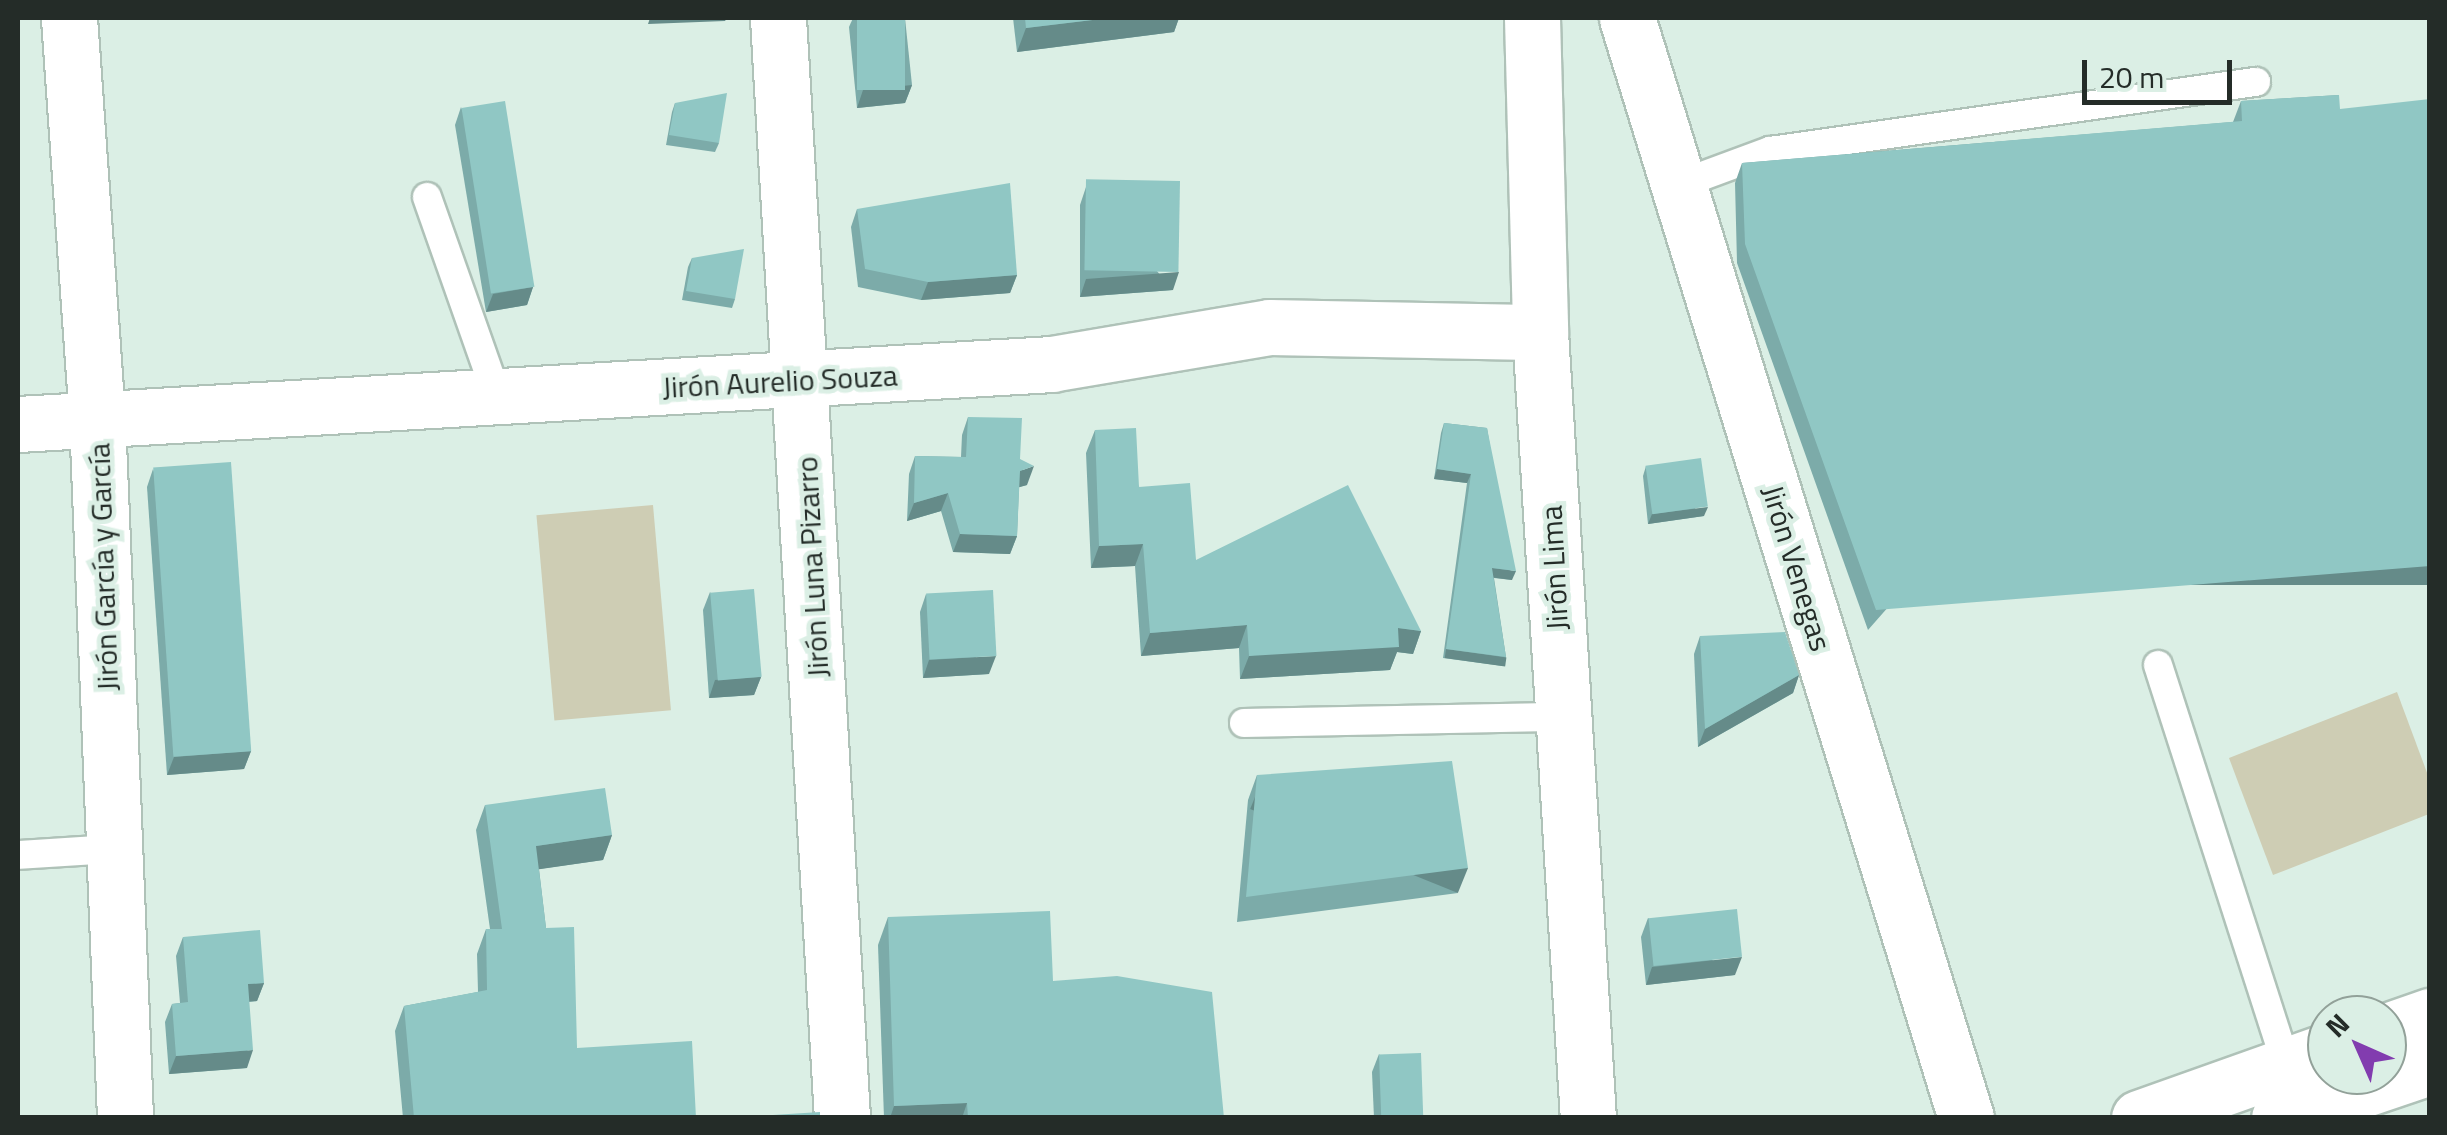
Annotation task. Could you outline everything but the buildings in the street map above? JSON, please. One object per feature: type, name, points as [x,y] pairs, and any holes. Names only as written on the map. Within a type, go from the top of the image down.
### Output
[{"type":"street","name":"Jirón García y García","points":[[69,18],[97,417],[125,1118]]},
{"type":"street","name":"Jirón Luna Pizarro","points":[[778,18],[842,1118]]},
{"type":"street","name":"Jirón Lima","points":[[1532,18],[1540,332],[1588,1118]]},
{"type":"street","name":"Jirón Venegas","points":[[1627,18],[1966,1118]]},
{"type":"street","name":"Jirón Aurelio Souza","points":[[18,424],[1051,364],[1269,327],[1540,332]]},
{"type":"street","points":[[2139,1118],[2430,1067]]},
{"type":"lane","points":[[1678,185],[1770,150],[2256,82]]},
{"type":"lane","points":[[427,197],[496,396]]},
{"type":"lane","points":[[2158,665],[2299,1092]]},
{"type":"lane","points":[[1244,723],[1564,717]]},
{"type":"lane","points":[[18,854],[114,849]]},
{"type":"green space","points":[[653,505],[671,710],[554,720],[536,515]]},
{"type":"green space","points":[[2397,692],[2429,778],[2429,814],[2273,875],[2229,758]]}]
